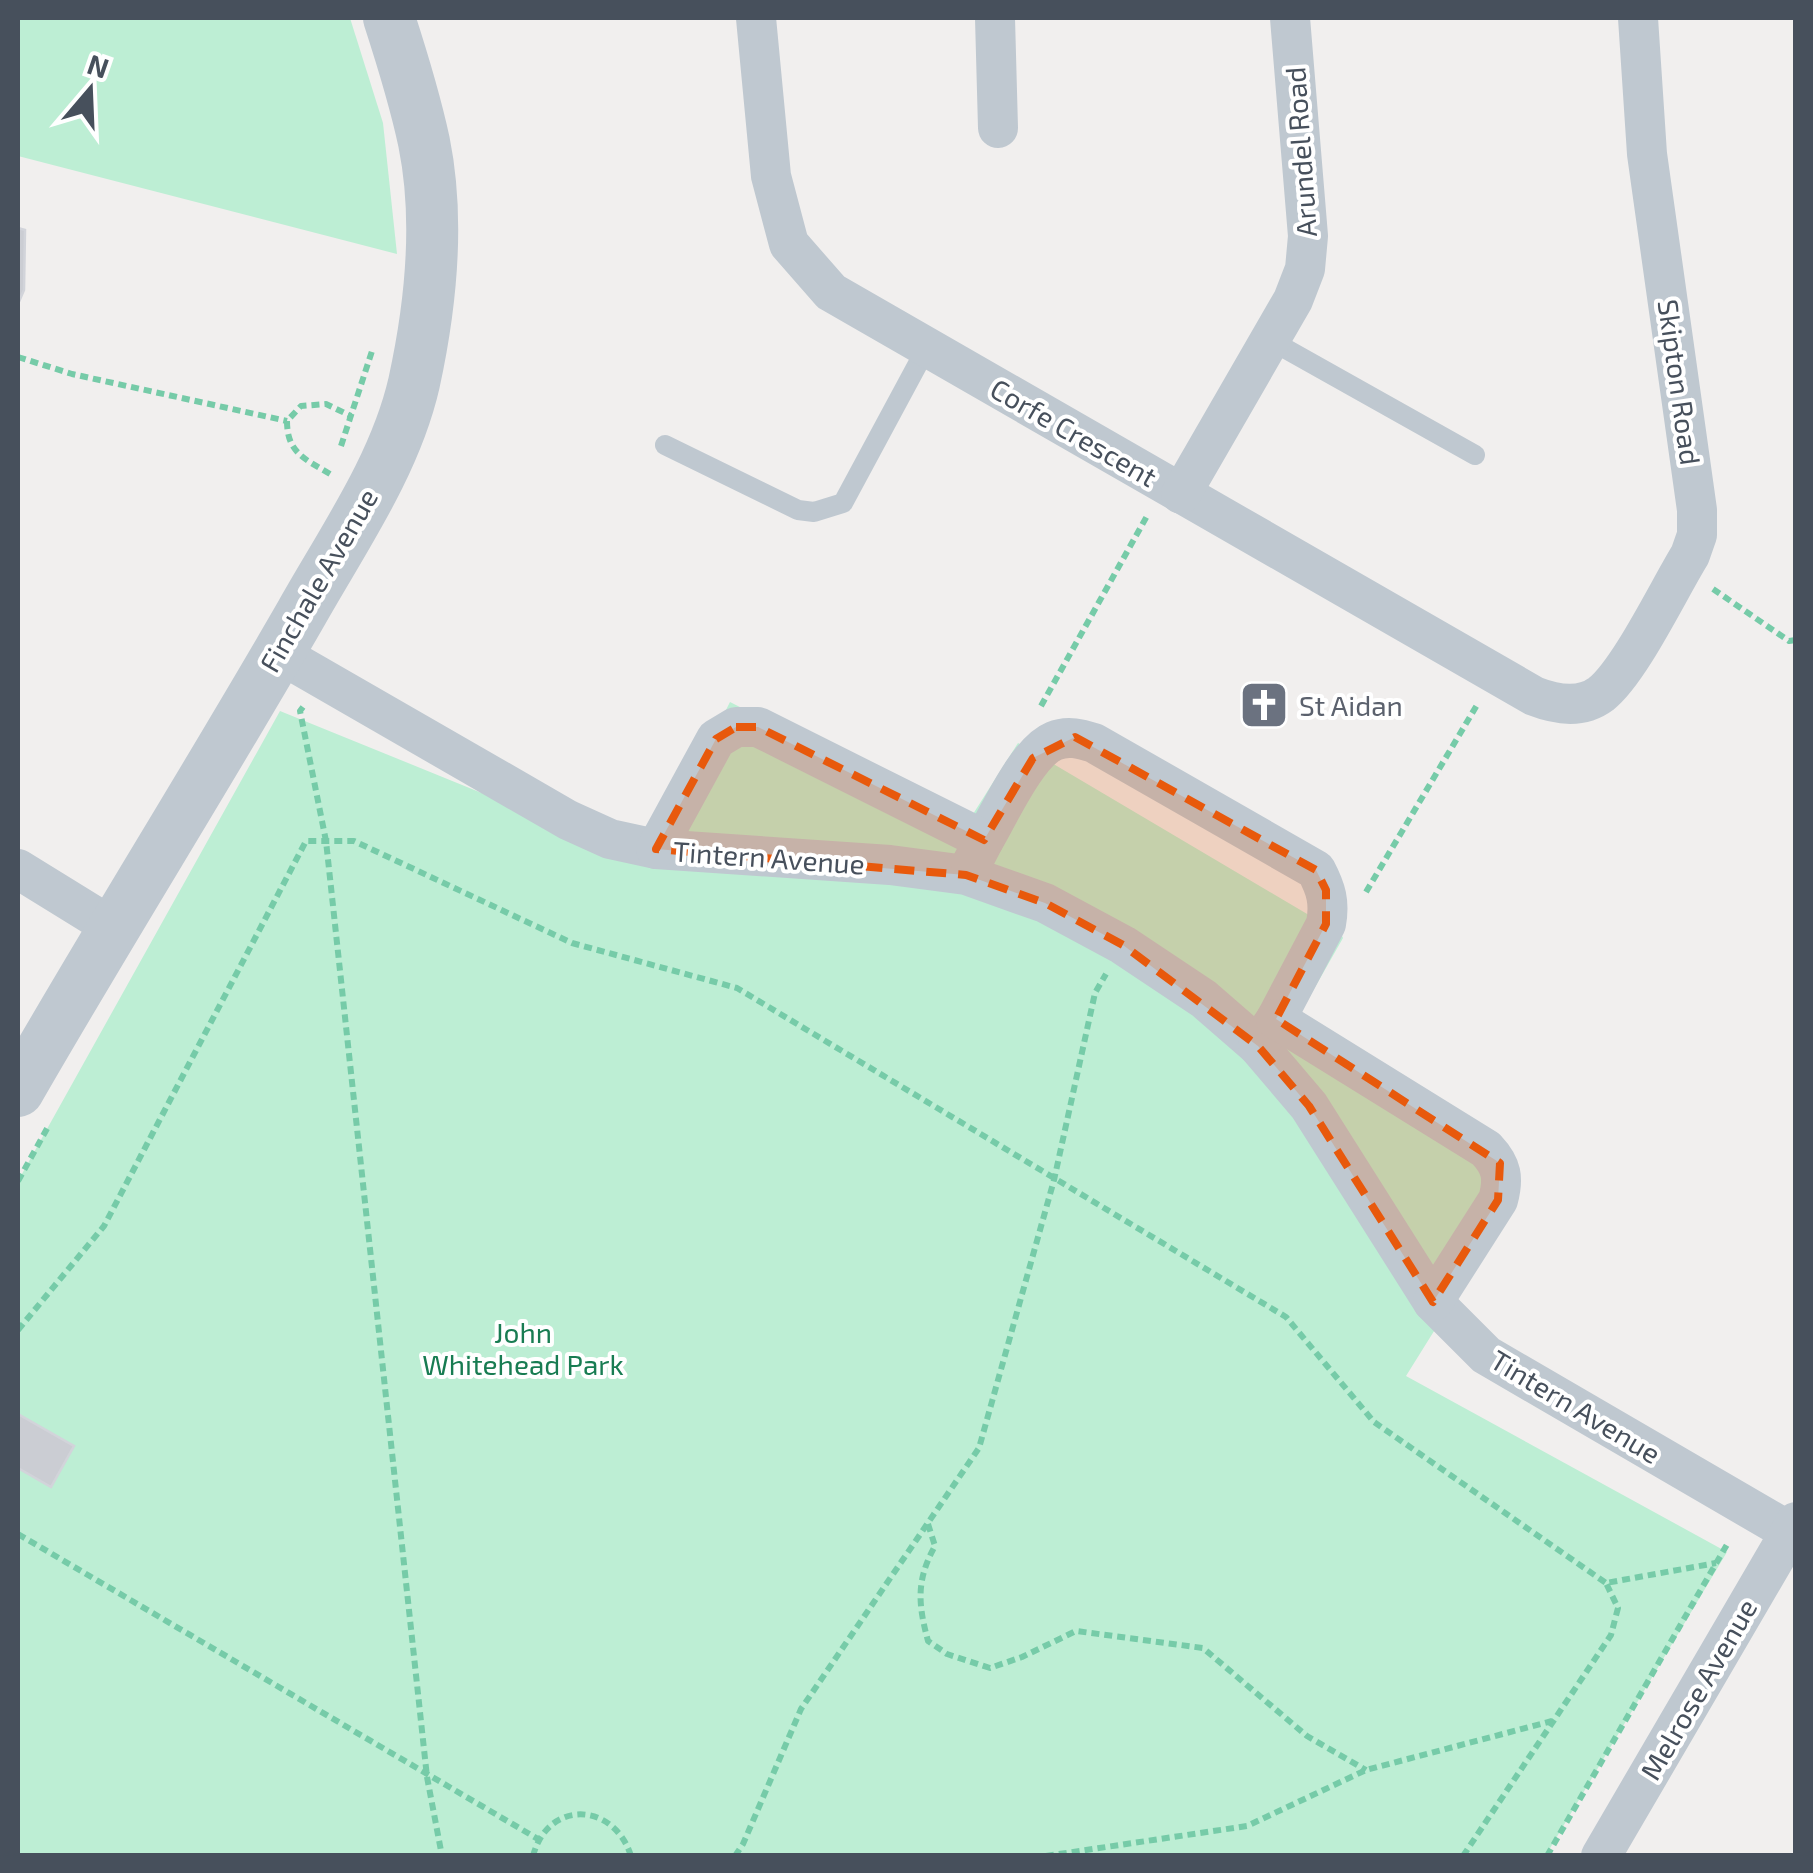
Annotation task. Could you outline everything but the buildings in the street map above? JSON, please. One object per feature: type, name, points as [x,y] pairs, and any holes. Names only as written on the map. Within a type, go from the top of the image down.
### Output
[{"type":"street","name":"Finchale Avenue","points":[[18,1091],[112,928],[299,665],[366,500],[396,438],[413,386],[422,334],[432,272],[432,216],[424,145],[388,18]]},
{"type":"street","name":"Corfe Crescent","points":[[756,18],[771,176],[789,244],[831,292],[1494,674],[1555,704],[1576,704]]},
{"type":"street","points":[[996,18],[998,128]]},
{"type":"street","name":"Arundel Road","points":[[1173,489],[1270,340],[1293,300],[1304,270],[1308,236],[1290,18]]},
{"type":"street","name":"Skipton Road","points":[[1576,704],[1600,696],[1618,676],[1682,568],[1697,535],[1698,510],[1647,154],[1638,18]]},
{"type":"street","name":"Tintern Avenue","points":[[299,665],[568,820],[610,838],[656,849],[890,865],[975,858],[1045,903],[1123,945],[1204,999],[1268,1033],[1309,1106],[1433,1302],[1486,1356],[1788,1535]]},
{"type":"street","points":[[656,849],[716,739],[736,726],[758,727],[975,858],[1033,758],[1053,741],[1075,737],[1094,742],[1316,870],[1326,890],[1326,924],[1268,1033],[1486,1149],[1500,1163],[1503,1184],[1498,1200],[1433,1302]]},
{"type":"street","points":[[18,869],[112,928]]},
{"type":"street","name":"Melrose Avenue","points":[[1601,1856],[1788,1535]]},
{"type":"lane","points":[[1270,340],[1475,455]]},
{"type":"lane","points":[[666,445],[798,510],[814,512],[844,504],[927,347]]},
{"type":"path","points":[[340,448],[378,333]]},
{"type":"path","points":[[18,357],[72,374],[287,421]]},
{"type":"path","points":[[330,474],[293,449],[287,438],[287,421],[301,406],[326,404],[351,416]]},
{"type":"path","points":[[320,490],[335,465]]},
{"type":"path","points":[[1033,758],[1029,728],[1173,489]]},
{"type":"path","points":[[1682,568],[1789,641],[1796,640]]},
{"type":"path","points":[[299,665],[300,711],[326,841],[428,1776],[442,1856]]},
{"type":"path","points":[[1361,900],[1494,674]]},
{"type":"path","points":[[18,1330],[104,1226],[306,842],[354,841],[572,943],[737,988],[1286,1317],[1374,1422],[1606,1583],[1618,1608],[1611,1635],[1464,1856]]},
{"type":"path","points":[[735,1856],[801,1710],[980,1448],[1054,1180],[1095,992],[1123,945]]},
{"type":"path","points":[[928,1524],[935,1546],[924,1566],[919,1607],[928,1641],[947,1654],[990,1668],[1022,1658],[1076,1631],[1203,1648],[1307,1736],[1366,1770]]},
{"type":"path","points":[[1547,1856],[1736,1530]]},
{"type":"path","points":[[18,1534],[538,1838]]},
{"type":"path","points":[[1606,1583],[1717,1563],[1788,1535]]},
{"type":"path","points":[[1046,1856],[1247,1826],[1366,1770],[1552,1721]]},
{"type":"path","points":[[533,1856],[538,1838],[550,1825],[564,1817],[582,1814],[598,1816],[614,1825],[625,1838],[631,1856]]},
{"type":"highlighted area","points":[[736,727],[758,727],[984,840],[1033,758],[1075,737],[1316,870],[1326,890],[1326,924],[1276,1019],[1500,1163],[1498,1200],[1433,1302],[1309,1106],[1258,1046],[1123,945],[1045,903],[966,875],[656,849],[716,739]]},
{"type":"green space","points":[[18,18],[350,18],[383,123],[397,254],[18,156]]},
{"type":"green space","name":"John Whitehead Park","points":[[730,702],[968,822],[1018,743],[1341,934],[1343,938],[1298,1017],[1516,1165],[1464,1283],[1406,1376],[1727,1552],[1546,1855],[18,1856],[18,1181],[280,711],[642,858],[656,849]]},
{"type":"place","name":"St Aidan","points":[[1264,705]]}]
